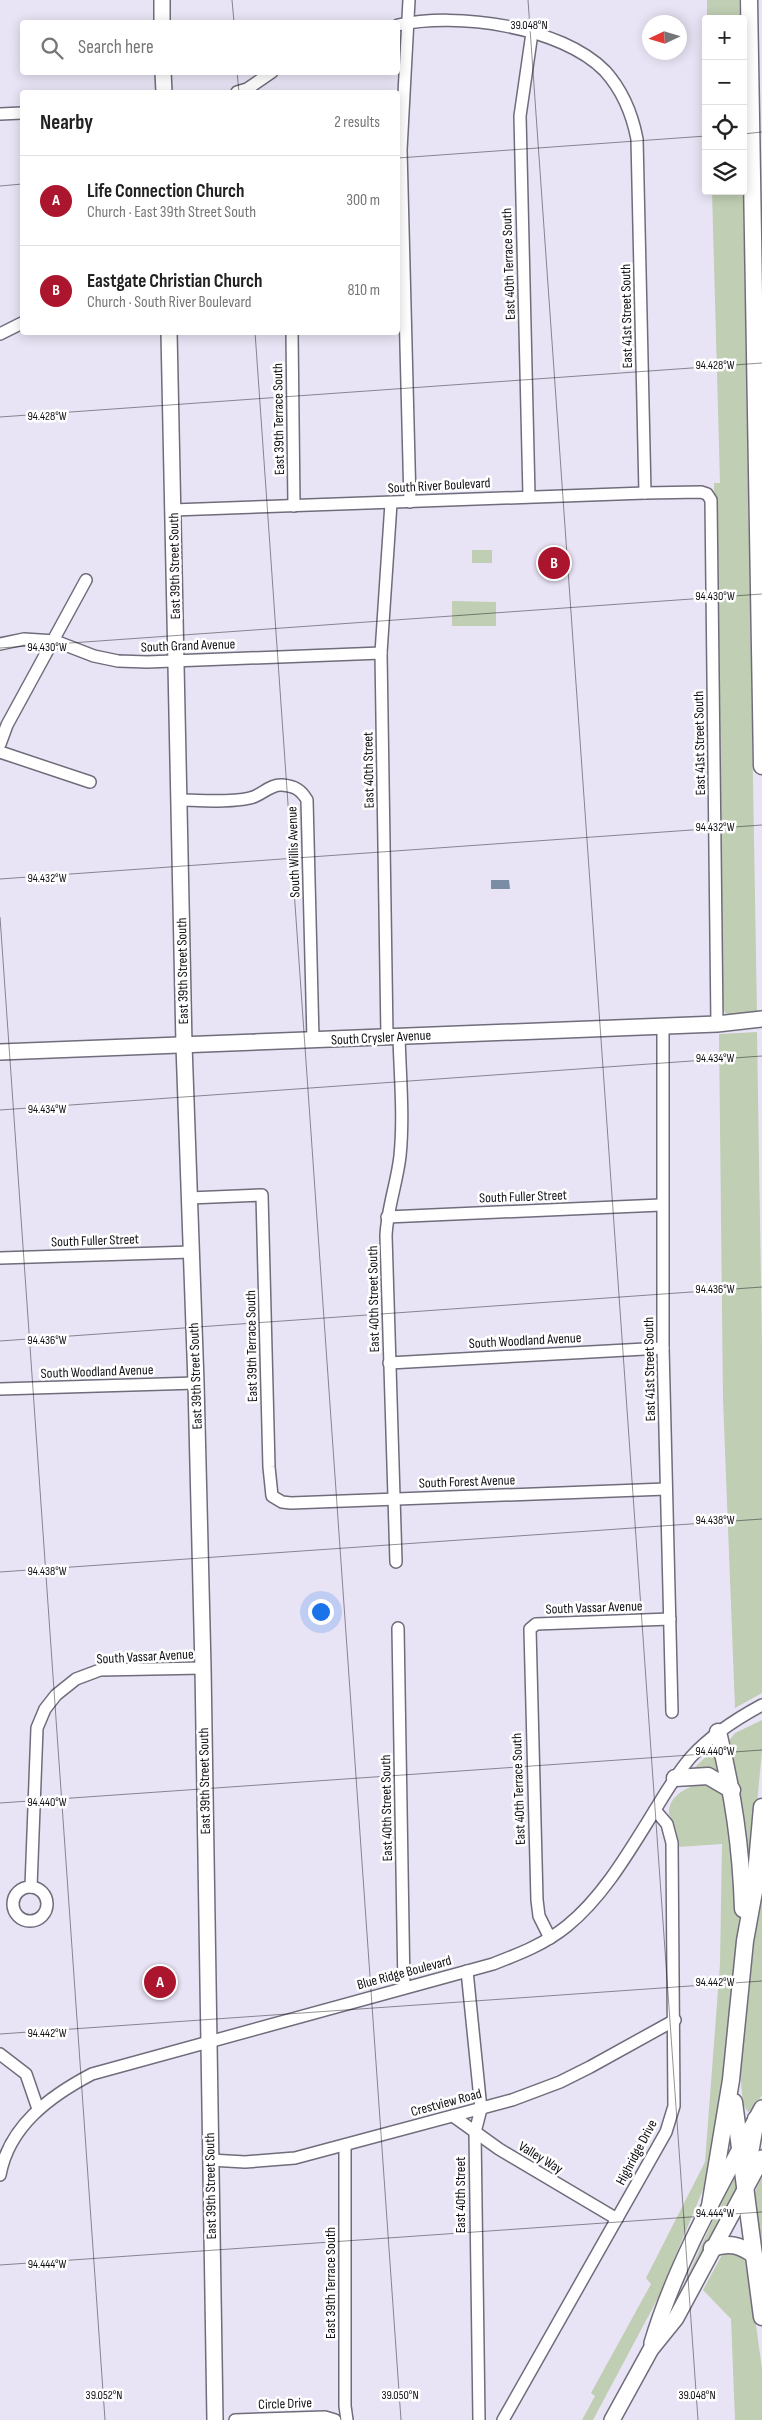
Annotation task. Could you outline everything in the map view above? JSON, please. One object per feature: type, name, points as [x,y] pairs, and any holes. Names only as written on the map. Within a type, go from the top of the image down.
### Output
[{"type":"highway","points":[[749,0],[762,766]]},
{"type":"highway","points":[[718,1732],[732,1790],[741,1854],[745,1941]]},
{"type":"highway","points":[[675,1778],[708,1776],[732,1790]]},
{"type":"highway","points":[[710,2206],[731,2080],[745,1941],[755,1886],[762,1807]]},
{"type":"highway","points":[[731,2080],[762,2317]]},
{"type":"highway","points":[[734,2104],[742,2114],[760,2116],[747,2166],[746,2188]]},
{"type":"highway","points":[[712,2248],[723,2244],[733,2244],[743,2247],[754,2255]]},
{"type":"main road","points":[[162,0],[162,20]]},
{"type":"main road","points":[[163,75],[164,90]]},
{"type":"main road","name":"East 39th Street South","points":[[169,335],[184,1045],[196,1383],[203,1668],[207,2042],[215,2420]]},
{"type":"main road","name":"South Crysler Avenue","points":[[0,1052],[717,1024],[739,1020],[762,1019]]},
{"type":"main road","points":[[651,2349],[662,2312],[710,2206],[739,2150],[760,2116]]},
{"type":"main road","points":[[612,2420],[651,2349],[676,2318],[762,2158]]},
{"type":"street","points":[[400,108],[402,24],[408,0]]},
{"type":"street","name":"East 41st Street South","points":[[402,24],[460,22],[495,24],[532,32],[560,42],[583,54],[604,70],[624,96],[633,116],[637,139],[645,492]]},
{"type":"street","name":"East 40th Terrace South","points":[[529,496],[520,116],[532,32]]},
{"type":"street","points":[[244,90],[268,75]]},
{"type":"street","points":[[0,114],[20,112]]},
{"type":"street","points":[[400,182],[410,502]]},
{"type":"street","points":[[0,333],[20,324]]},
{"type":"street","name":"East 39th Terrace South","points":[[292,335],[294,506]]},
{"type":"street","name":"South River Boulevard","points":[[173,510],[645,492],[701,492],[707,494]]},
{"type":"street","name":"East 41st Street South","points":[[707,494],[711,500],[717,1024]]},
{"type":"street","name":"East 40th Street","points":[[391,503],[382,653],[393,1036]]},
{"type":"street","points":[[0,744],[7,725],[55,641],[86,580]]},
{"type":"street","name":"South Grand Avenue","points":[[0,644],[24,639],[55,641],[94,656],[118,661],[382,653]]},
{"type":"street","points":[[0,752],[90,782]]},
{"type":"street","name":"South Willis Avenue","points":[[179,800],[240,800],[253,798],[279,785],[293,786],[301,791],[307,800],[313,1040]]},
{"type":"street","name":"East 41st Street South","points":[[663,1026],[664,1145],[661,1205],[672,1712]]},
{"type":"street","name":"East 40th Street South","points":[[393,1036],[402,1131],[399,1159],[387,1217],[389,1363],[396,1562]]},
{"type":"street","name":"East 39th Terrace South","points":[[189,1198],[262,1196],[269,1467],[272,1496]]},
{"type":"street","name":"South Fuller Street","points":[[387,1217],[661,1205]]},
{"type":"street","name":"South Fuller Street","points":[[0,1258],[191,1252]]},
{"type":"street","name":"South Woodland Avenue","points":[[389,1363],[663,1348]]},
{"type":"street","name":"South Woodland Avenue","points":[[0,1389],[196,1383]]},
{"type":"street","name":"South Forest Avenue","points":[[272,1496],[282,1502],[291,1503],[666,1489]]},
{"type":"street","name":"South Vassar Avenue","points":[[529,1637],[530,1629],[536,1624],[670,1618]]},
{"type":"street","name":"East 40th Street South","points":[[398,1628],[404,1988]]},
{"type":"street","name":"East 40th Terrace South","points":[[529,1637],[537,1900],[539,1916],[550,1938]]},
{"type":"street","name":"South Vassar Avenue","points":[[31,1887],[37,1728],[45,1709],[76,1679],[100,1670],[203,1668]]},
{"type":"street","name":"Blue Ridge Boulevard","points":[[0,2175],[8,2148],[21,2128],[38,2109],[65,2088],[92,2074],[493,1964],[527,1951],[550,1938],[590,1904],[691,1757],[718,1732],[762,1705]]},
{"type":"street","name":"Highridge Drive","points":[[503,2420],[666,2132],[672,2115],[674,2106],[674,2020],[672,1844],[667,1824],[655,1810]]},
{"type":"street","name":"East 40th Street","points":[[467,1971],[481,2109],[475,2132],[479,2420]]},
{"type":"street","name":"Crestview Road","points":[[210,2160],[245,2162],[280,2160],[345,2145],[512,2100],[560,2082],[674,2020]]},
{"type":"street","points":[[0,2054],[26,2074],[38,2109]]},
{"type":"street","name":"Valley Way","points":[[453,2116],[499,2149],[617,2219]]},
{"type":"street","name":"East 39th Terrace South","points":[[345,2145],[345,2406],[347,2420]]},
{"type":"street","name":"Circle Drive","points":[[235,2420],[325,2417],[335,2420]]},
{"type":"green space","points":[[707,0],[739,0],[740,15],[707,15]]},
{"type":"green space","points":[[712,195],[743,195],[757,1014],[728,1014],[725,1013],[723,1006],[714,483],[720,483]]},
{"type":"green space","points":[[472,550],[492,550],[492,563],[472,563]]},
{"type":"green space","points":[[452,601],[496,602],[496,626],[452,626]]},
{"type":"green space","points":[[757,1032],[762,1347],[762,1693],[735,1708],[723,1399],[719,1034]]},
{"type":"green space","points":[[762,1720],[762,1751],[747,1909],[728,1742],[735,1733]]},
{"type":"green space","points":[[716,1750],[723,1779],[690,1772],[711,1752]]},
{"type":"green space","points":[[703,1783],[711,1785],[725,1798],[738,1882],[739,1919],[737,1956],[712,2168],[658,2298],[593,2420],[582,2420],[595,2396],[591,2393],[651,2284],[646,2278],[705,2162],[720,1964],[722,1844],[678,1847],[676,1829],[669,1812],[672,1801],[676,1796],[692,1786]]},
{"type":"green space","points":[[762,1872],[762,2095],[753,2109],[748,2112],[743,2104],[740,2073]]},
{"type":"green space","points":[[737,2167],[740,2188],[687,2285],[684,2284]]},
{"type":"green space","points":[[762,2177],[762,2275],[753,2196]]},
{"type":"green space","points":[[730,2251],[743,2257],[748,2266],[762,2369],[762,2420],[735,2420],[731,2319],[703,2290],[723,2253]]},
{"type":"water","points":[[491,880],[509,880],[510,889],[491,889]]},
{"type":"place","name":"Eastgate Christian Church","points":[[554,563]]},
{"type":"place","name":"Life Connection Church","points":[[160,1982]]}]
